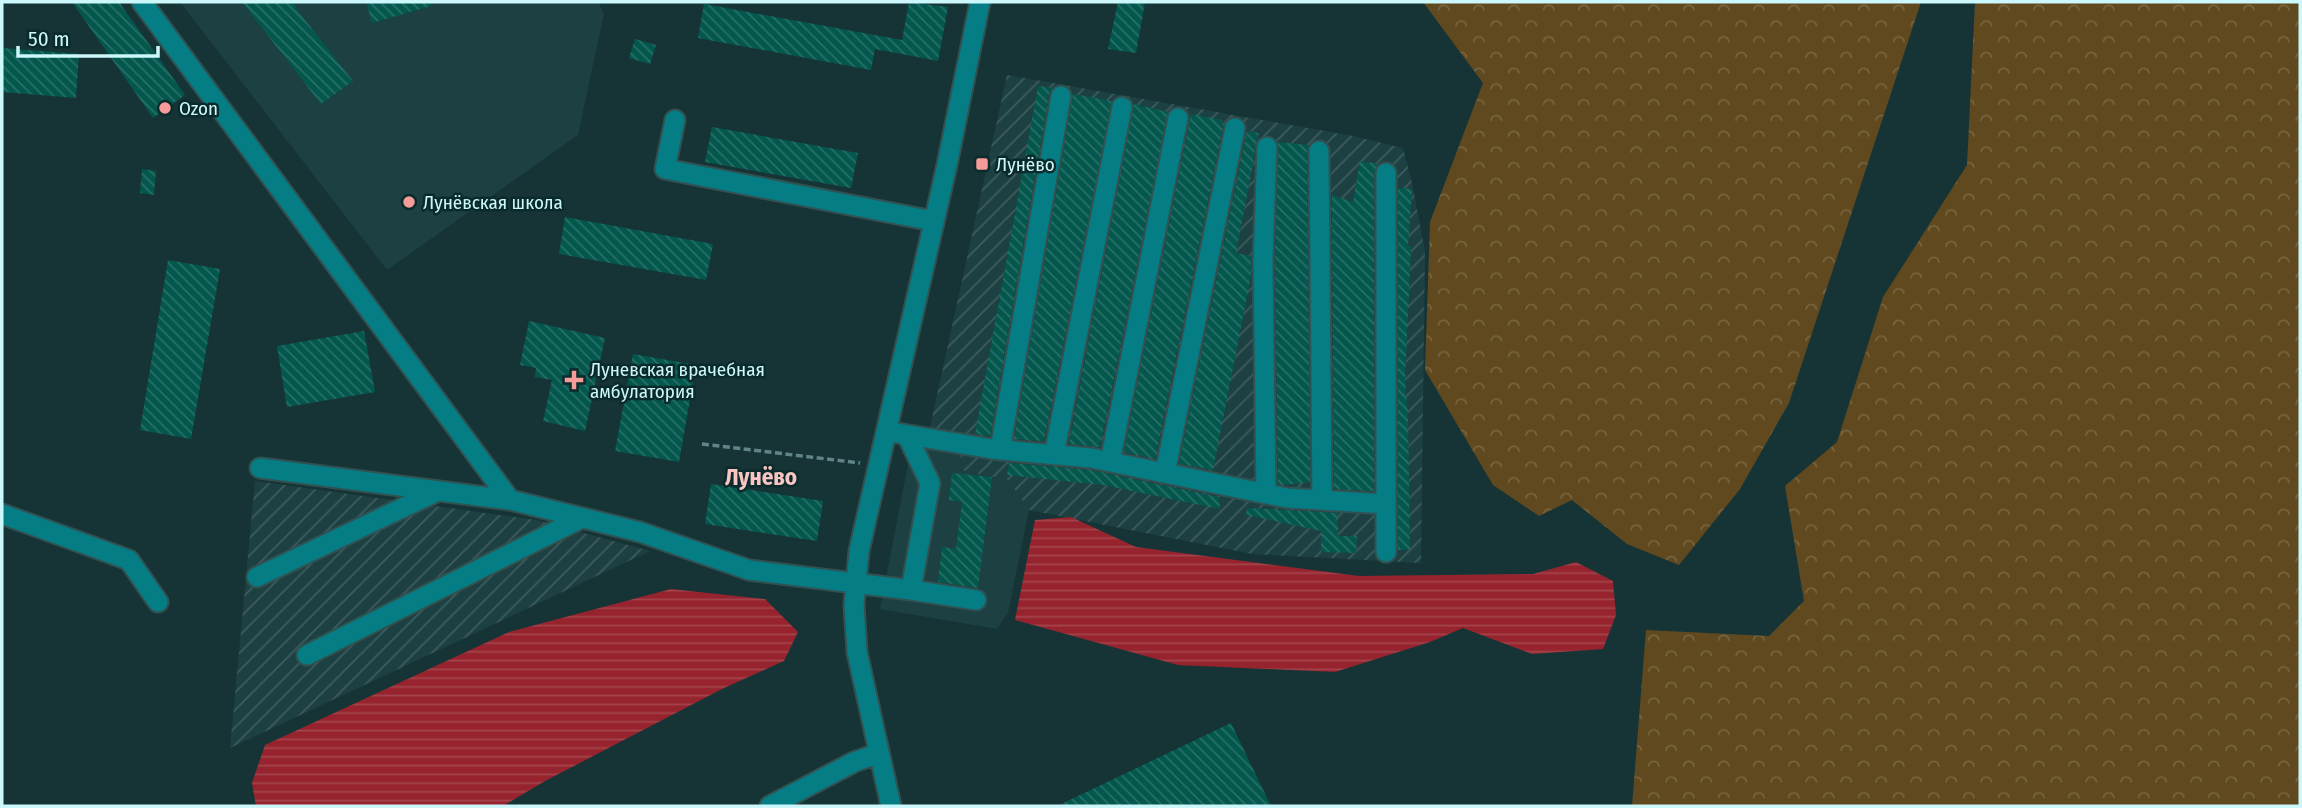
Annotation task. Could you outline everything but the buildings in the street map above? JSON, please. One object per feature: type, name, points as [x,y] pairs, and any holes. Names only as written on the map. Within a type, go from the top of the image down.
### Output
[{"type":"street","points":[[142,2],[510,500]]},
{"type":"street","points":[[891,806],[857,652],[854,605],[859,551],[947,165],[980,2]]},
{"type":"street","points":[[1000,450],[1061,96]]},
{"type":"street","points":[[1054,455],[1122,107]]},
{"type":"street","points":[[1110,462],[1178,118]]},
{"type":"street","points":[[675,120],[665,169],[933,221]]},
{"type":"street","points":[[1165,473],[1234,128]]},
{"type":"street","points":[[1266,494],[1263,260],[1267,148]]},
{"type":"street","points":[[1319,151],[1322,500]]},
{"type":"street","points":[[1386,173],[1386,552]]},
{"type":"street","points":[[886,431],[1000,450],[1110,462],[1287,498],[1386,504]]},
{"type":"street","points":[[907,435],[930,483],[911,590]]},
{"type":"street","points":[[260,468],[510,500],[640,533],[749,570],[856,582],[976,600]]},
{"type":"street","points":[[257,577],[439,491]]},
{"type":"street","points":[[2,514],[129,560],[158,601]]},
{"type":"street","points":[[307,655],[582,518]]},
{"type":"street","points":[[770,806],[854,762],[879,753]]},
{"type":"path","points":[[702,444],[878,465]]},
{"type":"shaded area","name":"Лунёвская школа","points":[[180,2],[598,2],[604,13],[578,135],[387,270]]},
{"type":"shaded area","points":[[1007,75],[1353,136],[1403,148],[1425,251],[1421,563],[1252,554],[1029,510],[1008,480],[960,470],[961,450],[925,450]]},
{"type":"shaded area","points":[[925,450],[961,450],[960,470],[1008,480],[1029,510],[1008,613],[997,629],[880,609],[909,459]]},
{"type":"shaded area","points":[[255,481],[536,520],[650,551],[230,748]]},
{"type":"shaded area","points":[[1071,517],[1136,547],[1359,576],[1533,574],[1576,562],[1613,581],[1616,615],[1603,649],[1532,654],[1463,628],[1430,642],[1335,672],[1178,665],[1015,620],[1035,520]]},
{"type":"shaded area","points":[[671,589],[765,599],[798,632],[784,661],[722,689],[547,780],[503,806],[256,806],[252,783],[265,745],[509,632]]},
{"type":"green space","points":[[1423,2],[1921,2],[1789,403],[1740,489],[1679,565],[1627,544],[1572,500],[1539,516],[1493,485],[1425,370],[1430,222],[1483,83]]},
{"type":"green space","points":[[1975,2],[2300,2],[2300,806],[1632,806],[1646,630],[1769,636],[1804,601],[1785,486],[1837,442],[1883,297],[1967,165]]},
{"type":"place","name":"Ozon","points":[[165,108]]},
{"type":"place","name":"Лунёво","points":[[982,164]]},
{"type":"place","name":"Лунёвская школа","points":[[409,202]]},
{"type":"place","name":"Луневская врачебная амбулатория","points":[[574,380]]},
{"type":"district","name":"Лунёво","points":[[761,477]]}]
